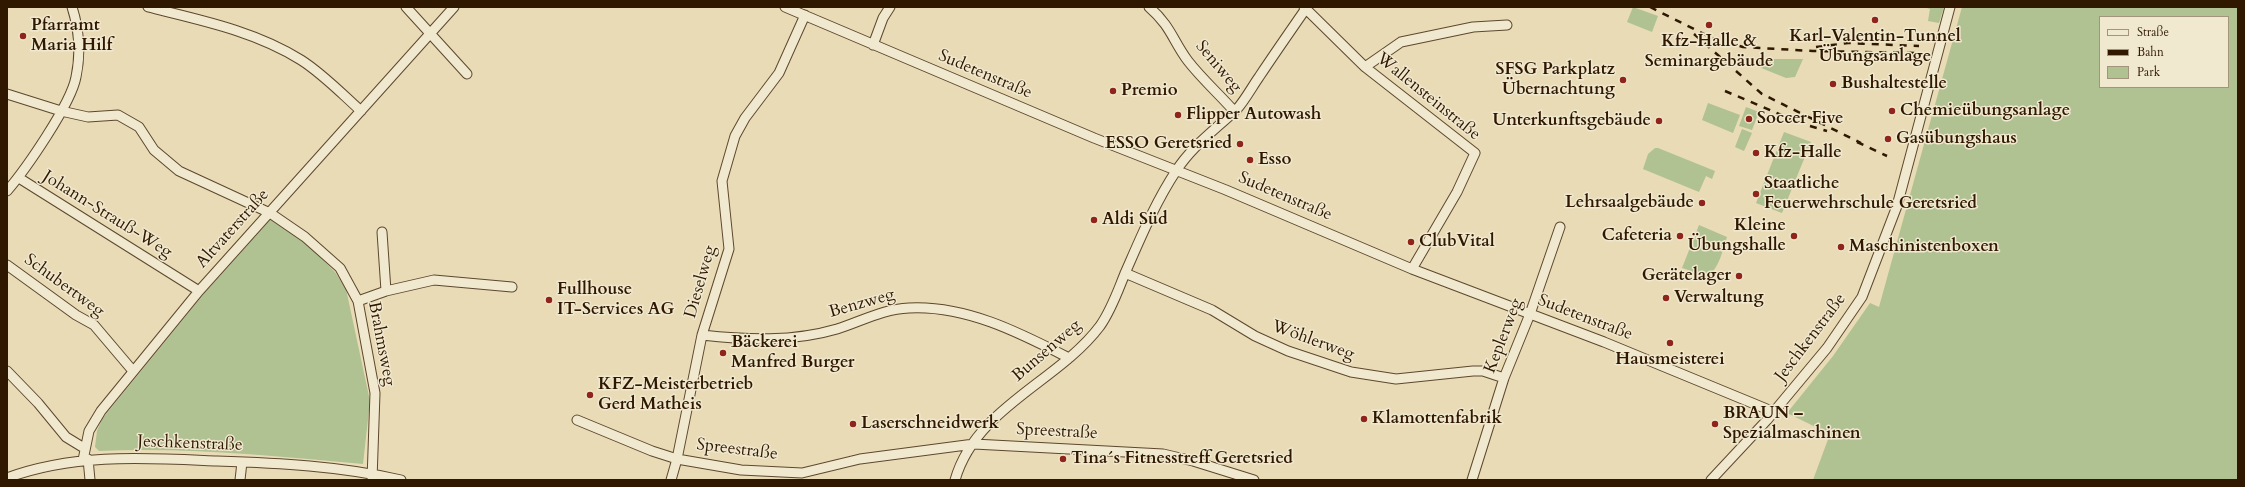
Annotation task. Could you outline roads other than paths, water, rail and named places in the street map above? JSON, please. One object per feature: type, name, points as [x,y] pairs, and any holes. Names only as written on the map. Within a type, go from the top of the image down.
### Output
[{"type":"street","points":[[7,192],[18,178],[61,111],[76,78],[78,25],[72,7]]},
{"type":"street","points":[[148,7],[249,35],[282,50],[320,74],[361,111]]},
{"type":"street","points":[[406,7],[467,74]]},
{"type":"street","name":"Altvaterstraße","points":[[90,480],[84,448],[89,431],[101,411],[199,291],[454,7]]},
{"type":"street","name":"Sudetenstraße","points":[[785,7],[1094,138],[1176,170],[1412,269],[1604,342],[1774,412]]},
{"type":"street","points":[[873,45],[883,18],[890,7]]},
{"type":"street","name":"Seniweg","points":[[1149,7],[1161,17],[1188,60],[1234,111]]},
{"type":"street","name":"Jeschkenstraße","points":[[1717,478],[1827,348],[1862,298],[1897,206],[1950,7]]},
{"type":"street","name":"Bunsenweg","points":[[955,480],[974,444],[989,423],[1012,402],[1069,358],[1085,342],[1103,320],[1155,206],[1176,170],[1201,139],[1234,111],[1306,8]]},
{"type":"street","name":"Wallensteinstraße","points":[[1306,8],[1365,66],[1475,153],[1457,192],[1412,269]]},
{"type":"street","name":"Dieselweg","points":[[671,480],[677,459],[702,335],[729,249],[722,180],[735,136],[745,118],[779,73],[805,15]]},
{"type":"street","points":[[1365,66],[1401,42],[1473,26],[1507,25]]},
{"type":"street","name":"Brahmsweg","points":[[7,94],[61,111],[88,117],[118,115],[139,127],[154,150],[179,171],[270,213],[305,237],[340,268],[358,301],[375,393],[373,477]]},
{"type":"street","name":"Johann-Strauß-Weg","points":[[18,178],[199,291]]},
{"type":"street","name":"Keplerweg","points":[[1472,480],[1504,378],[1530,314],[1560,227]]},
{"type":"street","points":[[382,232],[386,291]]},
{"type":"street","name":"Schubertweg","points":[[7,265],[76,315],[94,325],[134,371]]},
{"type":"street","name":"Wöhlerweg","points":[[1125,273],[1212,310],[1255,336],[1288,351],[1351,372],[1396,379],[1483,371],[1504,378]]},
{"type":"street","points":[[358,301],[386,291],[434,280],[512,287]]},
{"type":"street","name":"Benzweg","points":[[702,335],[737,339],[797,337],[837,328],[878,312],[909,308],[951,310],[1019,333],[1069,358]]},
{"type":"street","points":[[7,371],[38,402],[66,437],[84,448]]},
{"type":"street","name":"Spreestraße","points":[[578,420],[652,451],[677,459],[741,470],[802,473],[860,459],[974,444],[1163,454],[1193,461],[1254,480]]},
{"type":"street","name":"Jeschkenstraße","points":[[7,478],[86,460],[135,458],[242,462],[401,480]]},
{"type":"street","points":[[240,480],[242,462]]},
{"type":"railway","points":[[1650,7],[1712,38],[1743,47],[1813,51],[1918,53]]},
{"type":"railway","points":[[1694,34],[1762,94],[1861,143]]},
{"type":"railway","points":[[1816,47],[1848,43],[1919,46]]},
{"type":"railway","points":[[1725,91],[1791,119]]},
{"type":"railway","points":[[1810,126],[1827,131]]},
{"type":"railway","points":[[1857,142],[1887,156]]},
{"type":"place","name":"Karl-Valentin-Tunnel Übungsanlage","points":[[1875,20]]},
{"type":"place","name":"Kfz-Halle & Seminargebäude","points":[[1709,25]]},
{"type":"place","name":"Pfarramt Maria Hilf","points":[[23,36]]},
{"type":"place","name":"SFSG Parkplatz Übernachtung","points":[[1623,80]]},
{"type":"place","name":"Bushaltestelle","points":[[1833,84]]},
{"type":"place","name":"Premio","points":[[1113,91]]},
{"type":"place","name":"Chemieübungsanlage","points":[[1892,111]]},
{"type":"place","name":"Flipper Autowash","points":[[1178,115]]},
{"type":"place","name":"Soccer Five","points":[[1749,119]]},
{"type":"place","name":"Unterkunftsgebäude","points":[[1659,121]]},
{"type":"place","name":"Gasübungshaus","points":[[1888,139]]},
{"type":"place","name":"ESSO Geretsried","points":[[1240,144]]},
{"type":"place","name":"Kfz-Halle","points":[[1756,153]]},
{"type":"place","name":"Esso","points":[[1250,160]]},
{"type":"place","name":"Staatliche Feuerwehrschule Geretsried","points":[[1756,194]]},
{"type":"place","name":"Lehrsaalgebäude","points":[[1702,203]]},
{"type":"place","name":"Aldi Süd","points":[[1094,220]]},
{"type":"place","name":"Cafeteria","points":[[1680,236]]},
{"type":"place","name":"Kleine Übungshalle","points":[[1794,236]]},
{"type":"place","name":"ClubVital","points":[[1411,242]]},
{"type":"place","name":"Maschinistenboxen","points":[[1841,247]]},
{"type":"place","name":"Gerätelager","points":[[1739,276]]},
{"type":"place","name":"Verwaltung","points":[[1666,298]]},
{"type":"place","name":"Fullhouse IT-Services AG","points":[[549,300]]},
{"type":"place","name":"Hausmeisterei","points":[[1670,343]]},
{"type":"place","name":"Bäckerei Manfred Burger","points":[[723,353]]},
{"type":"place","name":"KFZ-Meisterbetrieb Gerd Matheis","points":[[590,395]]},
{"type":"place","name":"Klamottenfabrik","points":[[1364,419]]},
{"type":"place","name":"Laserschneidwerk","points":[[853,424]]},
{"type":"place","name":"BRAUN – Spezialmaschinen","points":[[1715,424]]},
{"type":"place","name":"Tina´s Fitnesstreff Geretsried","points":[[1063,459]]}]
